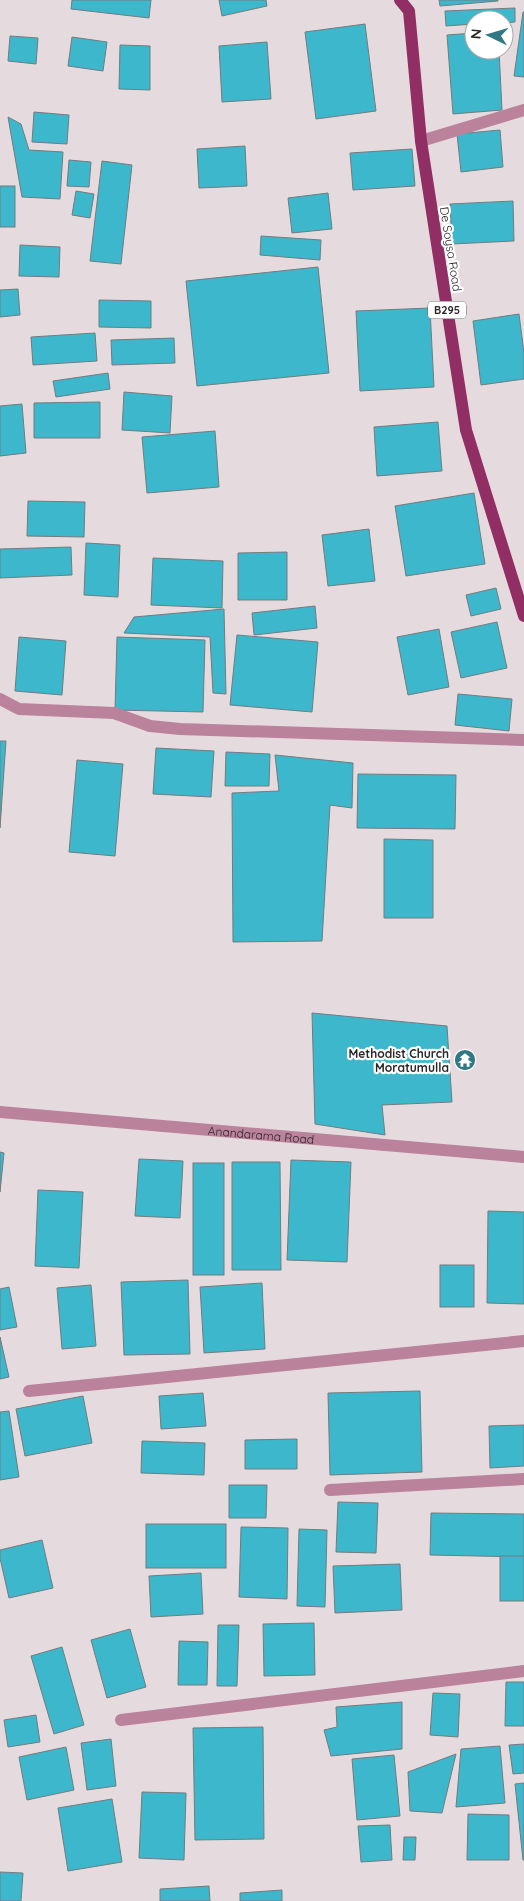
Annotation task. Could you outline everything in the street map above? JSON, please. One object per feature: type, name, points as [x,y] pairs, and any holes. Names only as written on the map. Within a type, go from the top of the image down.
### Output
[{"type":"main road","name":"De Soysa Road","points":[[400,0],[409,11],[421,141],[466,430],[524,616]]},
{"type":"street","points":[[421,141],[524,110]]},
{"type":"street","points":[[0,699],[19,709],[114,713],[150,726],[180,729],[524,740]]},
{"type":"street","name":"Anandarama Road","points":[[0,1112],[524,1156]]},
{"type":"street","points":[[30,1391],[524,1341]]},
{"type":"street","points":[[330,1490],[524,1479]]},
{"type":"street","points":[[121,1720],[524,1671]]},
{"type":"building","points":[[72,0],[151,0],[149,18],[71,9]]},
{"type":"building","points":[[219,0],[266,0],[267,6],[222,16]]},
{"type":"building","points":[[439,0],[498,0],[498,1],[440,6]]},
{"type":"building","points":[[515,8],[515,22],[514,10],[468,10]]},
{"type":"building","points":[[464,10],[464,25],[446,26],[445,11]]},
{"type":"building","points":[[524,12],[524,77],[514,76]]},
{"type":"building","points":[[365,24],[376,111],[316,119],[305,32]]},
{"type":"building","points":[[464,34],[464,60],[500,60],[502,110],[453,114],[447,35]]},
{"type":"building","points":[[10,36],[38,38],[36,64],[8,61]]},
{"type":"building","points":[[72,37],[107,42],[103,71],[68,66]]},
{"type":"building","points":[[267,42],[271,99],[222,102],[219,46]]},
{"type":"building","points":[[120,45],[150,46],[150,90],[119,89]]},
{"type":"building","points":[[34,112],[69,115],[67,144],[32,142]]},
{"type":"building","points":[[8,117],[21,124],[29,150],[63,152],[60,199],[22,197]]},
{"type":"building","points":[[500,130],[503,167],[461,172],[457,134]]},
{"type":"building","points":[[245,146],[247,186],[199,188],[197,149]]},
{"type":"building","points":[[412,149],[415,186],[353,190],[350,153]]},
{"type":"building","points":[[69,160],[91,162],[89,187],[67,186]]},
{"type":"building","points":[[102,161],[132,165],[121,264],[90,261]]},
{"type":"building","points":[[0,186],[15,186],[15,227],[0,227]]},
{"type":"building","points":[[76,191],[94,194],[90,218],[72,215]]},
{"type":"building","points":[[328,193],[332,229],[292,233],[288,198]]},
{"type":"building","points":[[513,201],[514,241],[452,244],[450,204]]},
{"type":"building","points":[[261,236],[321,240],[320,260],[260,255]]},
{"type":"building","points":[[20,245],[60,247],[59,277],[19,276]]},
{"type":"building","points":[[318,267],[329,373],[197,386],[186,281]]},
{"type":"building","points":[[18,289],[20,315],[0,317],[0,290]]},
{"type":"building","points":[[99,300],[151,301],[151,328],[99,327]]},
{"type":"building","points":[[430,308],[434,387],[360,391],[356,311]]},
{"type":"building","points":[[519,314],[524,353],[524,379],[481,385],[473,321]]},
{"type":"building","points":[[95,333],[97,361],[33,365],[31,337]]},
{"type":"building","points":[[174,338],[175,363],[112,365],[111,340]]},
{"type":"building","points":[[108,373],[110,389],[56,397],[53,381]]},
{"type":"building","points":[[124,392],[172,396],[170,433],[122,430]]},
{"type":"building","points":[[100,402],[100,438],[34,438],[34,403]]},
{"type":"building","points":[[22,404],[26,453],[0,456],[0,406]]},
{"type":"building","points":[[438,422],[442,471],[377,476],[374,427]]},
{"type":"building","points":[[215,431],[219,487],[147,493],[142,437]]},
{"type":"building","points":[[474,493],[485,564],[406,576],[395,506]]},
{"type":"building","points":[[28,501],[85,502],[84,537],[27,536]]},
{"type":"building","points":[[369,529],[375,581],[328,586],[322,535]]},
{"type":"building","points":[[86,543],[120,545],[118,597],[84,595]]},
{"type":"building","points":[[71,547],[72,575],[0,578],[0,549]]},
{"type":"building","points":[[287,552],[287,600],[238,600],[238,553]]},
{"type":"building","points":[[153,558],[223,561],[222,608],[151,605]]},
{"type":"building","points":[[496,588],[501,609],[471,616],[466,595]]},
{"type":"building","points":[[315,606],[317,628],[254,635],[252,613]]},
{"type":"building","points":[[224,609],[226,694],[213,693],[210,637],[124,633],[134,617]]},
{"type":"building","points":[[497,622],[507,668],[461,678],[451,632]]},
{"type":"building","points":[[439,629],[449,687],[408,695],[397,637]]},
{"type":"building","points":[[237,635],[318,642],[312,712],[230,705]]},
{"type":"building","points":[[19,637],[66,641],[62,695],[15,691]]},
{"type":"building","points":[[117,637],[205,640],[203,712],[115,710]]},
{"type":"building","points":[[458,694],[512,699],[509,731],[455,725]]},
{"type":"building","points":[[0,741],[6,741],[0,828]]},
{"type":"building","points":[[156,748],[214,751],[211,797],[153,794]]},
{"type":"building","points":[[226,752],[270,754],[269,786],[225,786]]},
{"type":"building","points":[[275,755],[353,763],[352,808],[330,805],[322,941],[233,942],[232,793],[279,791]]},
{"type":"building","points":[[77,760],[123,764],[115,856],[69,852]]},
{"type":"building","points":[[358,774],[456,775],[455,829],[357,828]]},
{"type":"building","points":[[384,839],[433,840],[433,918],[384,918]]},
{"type":"building","points":[[312,1013],[447,1026],[452,1102],[382,1105],[385,1135],[315,1124]]},
{"type":"building","points":[[0,1152],[4,1153],[0,1192]]},
{"type":"building","points":[[139,1159],[183,1161],[180,1218],[135,1216]]},
{"type":"building","points":[[291,1160],[351,1162],[347,1262],[287,1260]]},
{"type":"building","points":[[232,1162],[280,1162],[281,1270],[232,1270]]},
{"type":"building","points":[[193,1163],[224,1163],[224,1275],[193,1275]]},
{"type":"building","points":[[38,1190],[83,1192],[79,1268],[35,1266]]},
{"type":"building","points":[[488,1211],[524,1212],[524,1304],[487,1303]]},
{"type":"building","points":[[440,1265],[474,1265],[474,1307],[440,1307]]},
{"type":"building","points":[[188,1280],[190,1354],[124,1355],[121,1282]]},
{"type":"building","points":[[262,1283],[265,1349],[204,1353],[200,1287]]},
{"type":"building","points":[[91,1285],[96,1346],[62,1349],[57,1288]]},
{"type":"building","points":[[9,1287],[17,1327],[0,1330],[0,1289]]},
{"type":"building","points":[[0,1337],[9,1377],[0,1379]]},
{"type":"building","points":[[420,1391],[422,1472],[330,1475],[328,1393]]},
{"type":"building","points":[[203,1393],[206,1426],[161,1429],[159,1396]]},
{"type":"building","points":[[83,1396],[92,1443],[25,1456],[16,1409]]},
{"type":"building","points":[[9,1411],[19,1477],[0,1480],[0,1412]]},
{"type":"building","points":[[524,1425],[524,1466],[490,1468],[489,1426]]},
{"type":"building","points":[[297,1439],[297,1469],[245,1469],[245,1440]]},
{"type":"building","points":[[142,1441],[205,1443],[204,1475],[141,1473]]},
{"type":"building","points":[[229,1485],[267,1485],[266,1518],[229,1518]]},
{"type":"building","points":[[338,1502],[378,1503],[376,1553],[336,1552]]},
{"type":"building","points":[[431,1513],[524,1514],[524,1557],[430,1555]]},
{"type":"building","points":[[146,1524],[226,1524],[226,1568],[146,1568]]},
{"type":"building","points":[[241,1527],[288,1528],[287,1599],[239,1597]]},
{"type":"building","points":[[299,1529],[327,1530],[325,1607],[297,1606]]},
{"type":"building","points":[[42,1540],[53,1588],[9,1598],[0,1550]]},
{"type":"building","points":[[500,1556],[524,1556],[524,1601],[500,1601]]},
{"type":"building","points":[[400,1564],[402,1610],[335,1613],[333,1566]]},
{"type":"building","points":[[201,1573],[203,1614],[151,1617],[149,1576]]},
{"type":"building","points":[[314,1623],[315,1675],[264,1676],[263,1624]]},
{"type":"building","points":[[218,1625],[239,1625],[237,1686],[217,1686]]},
{"type":"building","points":[[130,1629],[146,1687],[107,1698],[91,1640]]},
{"type":"building","points":[[179,1641],[208,1642],[207,1685],[178,1685]]},
{"type":"building","points":[[62,1647],[84,1725],[54,1734],[31,1656]]},
{"type":"building","points":[[506,1682],[524,1682],[524,1726],[505,1726]]},
{"type":"building","points":[[433,1693],[460,1694],[458,1737],[430,1735]]},
{"type":"building","points":[[402,1702],[402,1749],[331,1756],[324,1730],[337,1727],[336,1707]]},
{"type":"building","points":[[36,1715],[40,1742],[8,1747],[4,1720]]},
{"type":"building","points":[[263,1727],[264,1839],[195,1840],[193,1728]]},
{"type":"building","points":[[111,1739],[116,1786],[87,1790],[81,1743]]},
{"type":"building","points":[[524,1744],[524,1773],[513,1774],[509,1745]]},
{"type":"building","points":[[500,1746],[505,1803],[456,1807],[461,1749]]},
{"type":"building","points":[[66,1747],[74,1790],[27,1800],[19,1757]]},
{"type":"building","points":[[456,1754],[442,1813],[410,1811],[408,1772]]},
{"type":"building","points":[[394,1755],[400,1816],[357,1820],[352,1759]]},
{"type":"building","points":[[524,1783],[524,1860],[523,1860],[515,1784]]},
{"type":"building","points":[[142,1792],[186,1793],[184,1860],[139,1858]]},
{"type":"building","points":[[112,1799],[122,1862],[68,1871],[58,1808]]},
{"type":"building","points":[[468,1814],[509,1815],[509,1860],[467,1860]]},
{"type":"building","points":[[390,1825],[392,1860],[361,1862],[358,1826]]},
{"type":"building","points":[[404,1837],[416,1837],[415,1860],[403,1860]]},
{"type":"building","points":[[0,1872],[23,1873],[21,1901],[0,1901]]},
{"type":"building","points":[[209,1886],[210,1901],[160,1901],[160,1889]]},
{"type":"building","points":[[282,1890],[282,1901],[240,1901],[240,1893]]},
{"type":"place","name":"Methodist Church Moratumulla","points":[[465,1060]]}]
